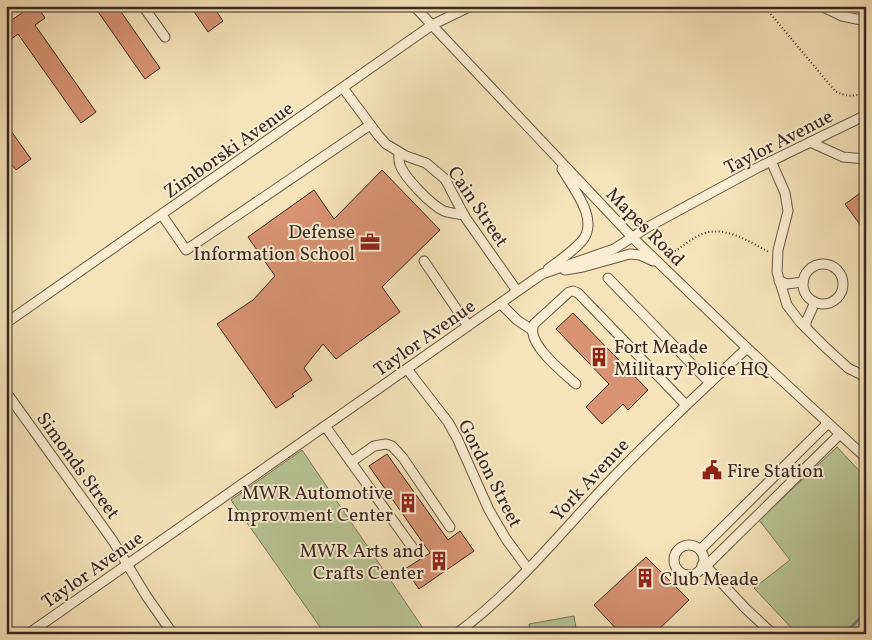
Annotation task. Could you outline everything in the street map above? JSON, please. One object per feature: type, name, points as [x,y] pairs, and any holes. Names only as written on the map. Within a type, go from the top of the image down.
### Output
[{"type":"street","points":[[143,6],[165,37]]},
{"type":"street","name":"Mapes Road","points":[[414,6],[632,237],[866,458]]},
{"type":"street","name":"Zimborski Avenue","points":[[6,323],[432,26],[471,6]]},
{"type":"street","points":[[821,6],[842,16],[866,21]]},
{"type":"street","name":"Cain Street","points":[[343,88],[386,144],[400,153],[426,163],[437,171],[452,189],[464,215],[517,291]]},
{"type":"street","name":"Taylor Avenue","points":[[28,634],[542,274],[607,253],[632,237],[771,161],[866,115]]},
{"type":"street","points":[[162,215],[186,250],[370,125]]},
{"type":"street","points":[[810,142],[843,157],[866,159]]},
{"type":"street","points":[[542,274],[582,242],[586,236],[588,224],[582,203],[551,152]]},
{"type":"street","points":[[400,153],[399,160],[405,172],[432,202],[444,211],[464,215]]},
{"type":"street","points":[[771,161],[785,192],[788,212],[778,250],[777,272],[787,305],[806,328],[848,368],[866,377]]},
{"type":"street","points":[[542,274],[583,267],[630,254],[640,255],[660,264]]},
{"type":"street","points":[[424,261],[468,326]]},
{"type":"street","points":[[827,265],[838,272],[842,283],[839,295],[829,303],[823,304],[814,302],[806,295],[803,282],[804,276],[814,266],[827,265]]},
{"type":"street","points":[[608,278],[710,383]]},
{"type":"street","points":[[779,281],[787,284],[803,282]]},
{"type":"street","points":[[576,384],[537,345],[532,330],[534,324],[562,298],[569,292],[575,291],[686,405]]},
{"type":"street","points":[[806,328],[806,322],[814,302]]},
{"type":"street","points":[[501,304],[517,320],[532,330]]},
{"type":"street","name":"York Avenue","points":[[456,634],[506,593],[648,440],[748,348]]},
{"type":"street","name":"Gordon Street","points":[[407,369],[458,438],[489,510],[506,539],[528,569]]},
{"type":"street","name":"Simonds Street","points":[[6,392],[113,541],[147,597],[173,634]]},
{"type":"street","points":[[700,550],[828,423]]},
{"type":"street","points":[[326,426],[414,551]]},
{"type":"street","points":[[773,634],[704,566],[704,557],[700,550],[692,545],[681,547],[677,551],[674,562],[676,568],[686,574],[697,572],[704,566],[840,434]]},
{"type":"street","points":[[351,462],[374,446],[386,444],[392,446],[403,458],[450,527]]},
{"type":"path","points":[[764,6],[835,91],[851,97],[866,92]]},
{"type":"path","points":[[672,253],[704,234],[716,232],[731,233],[772,254]]},
{"type":"green space","points":[[837,447],[866,478],[866,634],[797,634],[754,588],[790,560],[759,520]]},
{"type":"green space","points":[[302,450],[427,634],[325,634],[231,500]]},
{"type":"green space","points":[[574,616],[577,634],[530,634],[529,624]]},
{"type":"building","points":[[32,6],[37,6],[45,18],[35,25],[96,112],[81,123],[18,34],[6,43],[6,24]]},
{"type":"building","points":[[94,6],[117,6],[160,68],[145,79]]},
{"type":"building","points":[[190,6],[213,6],[223,21],[208,32]]},
{"type":"building","points":[[6,124],[31,159],[16,170],[6,157]]},
{"type":"building","points":[[382,170],[440,230],[382,287],[400,312],[336,359],[323,344],[304,368],[312,380],[292,394],[294,396],[276,408],[217,324],[253,300],[275,276],[248,237],[314,190],[334,219]]},
{"type":"building","points":[[866,189],[866,233],[845,204]]},
{"type":"building","name":"Fort Meade Military Police HQ","points":[[573,313],[648,390],[628,410],[623,404],[602,424],[586,407],[609,384],[556,329]]},
{"type":"building","points":[[387,454],[448,540],[460,531],[474,551],[419,589],[405,569],[430,553],[369,466]]},
{"type":"building","name":"Club Meade","points":[[646,557],[689,600],[654,634],[621,634],[594,605]]},
{"type":"waterway","points":[[844,634],[866,612]]},
{"type":"place","name":"Defense Information School","points":[[370,242]]},
{"type":"place","name":"Fort Meade Military Police HQ","points":[[599,357]]},
{"type":"place","name":"Fire Station","points":[[712,470]]},
{"type":"place","name":"MWR Automotive Improvment Center","points":[[408,503]]},
{"type":"place","name":"MWR Arts and Crafts Center","points":[[439,561]]},
{"type":"place","name":"Club Meade","points":[[645,578]]}]
